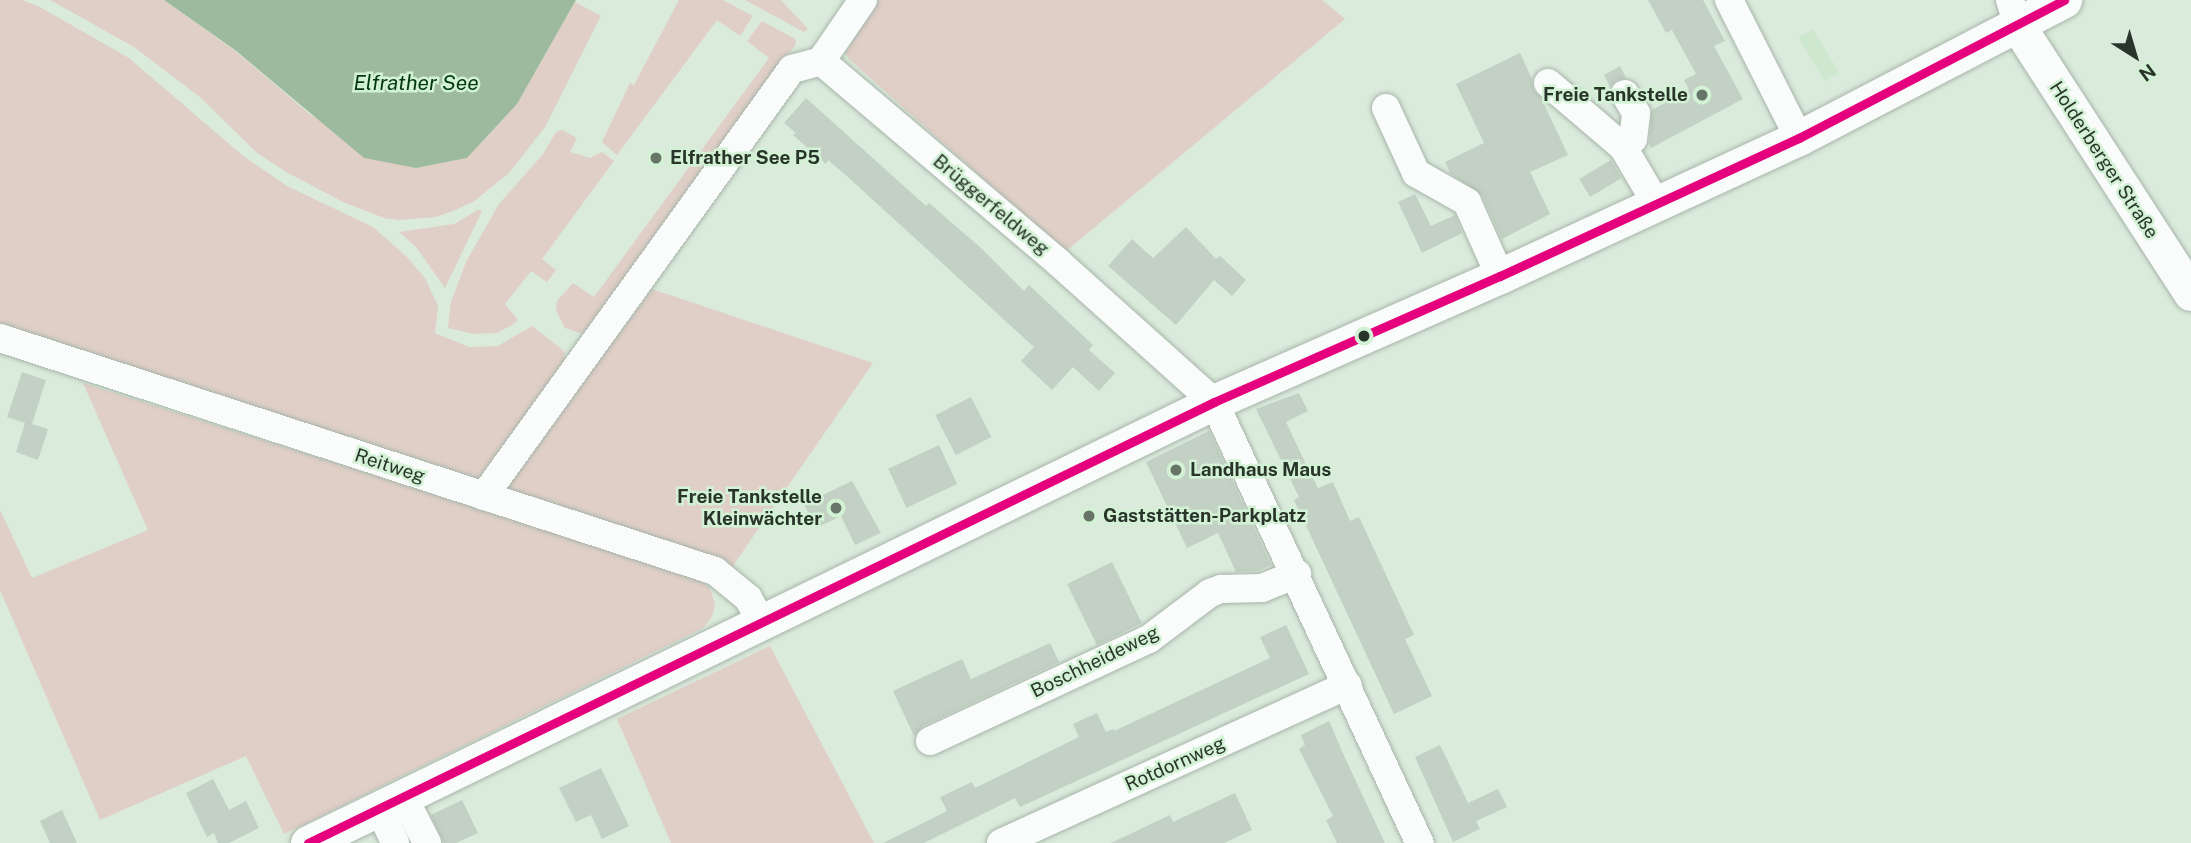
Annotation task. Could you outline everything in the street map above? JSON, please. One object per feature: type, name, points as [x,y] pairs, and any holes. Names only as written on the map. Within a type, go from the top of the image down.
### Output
[{"type":"main road","points":[[308,843],[1213,402],[1500,276],[1799,138],[2014,13],[2064,0]]},
{"type":"main road","name":"Holderberger Straße","points":[[2014,13],[2191,293]]},
{"type":"street","points":[[484,496],[792,69],[821,61],[863,0]]},
{"type":"street","points":[[1729,0],[1799,138]]},
{"type":"street","name":"Brüggerfeldweg","points":[[821,61],[1059,263],[1213,402]]},
{"type":"street","points":[[1548,83],[1623,147],[1657,205]]},
{"type":"street","points":[[1623,147],[1633,139],[1636,113],[1625,94]]},
{"type":"street","points":[[1386,108],[1416,173],[1467,202],[1500,276]]},
{"type":"street","name":"Reitweg","points":[[0,338],[715,571],[748,598],[761,621]]},
{"type":"street","points":[[1213,402],[1297,574],[1420,843]]},
{"type":"street","name":"Boschheideweg","points":[[930,741],[1149,639],[1210,593],[1221,589],[1262,588],[1297,574]]},
{"type":"street","name":"Rotdornweg","points":[[1001,843],[1348,685]]},
{"type":"street","points":[[391,802],[395,843]]},
{"type":"street","points":[[391,802],[427,843]]},
{"type":"shaded area","points":[[0,0],[22,0],[40,7],[129,58],[242,155],[287,186],[373,227],[406,256],[425,278],[438,306],[435,333],[469,347],[498,346],[532,326],[564,351],[565,364],[480,481],[0,328]]},
{"type":"shaded area","points":[[50,0],[164,0],[234,50],[312,116],[416,168],[467,158],[517,104],[575,2],[601,16],[545,127],[509,173],[473,202],[453,211],[436,217],[399,220],[384,218],[343,202],[288,173],[257,153],[201,98],[134,47]]},
{"type":"shaded area","points":[[679,0],[723,0],[753,16],[740,36],[717,20],[617,155],[602,142],[630,83],[634,85]]},
{"type":"shaded area","points":[[745,0],[781,0],[808,29],[804,32]]},
{"type":"shaded area","points":[[879,0],[1322,0],[1345,19],[1065,252],[849,59],[845,53]]},
{"type":"shaded area","points":[[762,21],[795,39],[796,44],[590,330],[583,334],[565,328],[556,310],[557,301],[573,283],[594,297],[769,58],[747,41]]},
{"type":"shaded area","points":[[1813,29],[1839,73],[1825,81],[1798,38]]},
{"type":"shaded area","points":[[562,130],[577,138],[570,152],[590,158],[602,152],[614,161],[542,259],[556,270],[547,282],[531,271],[505,304],[518,320],[512,325],[497,333],[473,334],[448,328],[451,302],[466,262],[499,204],[543,154],[556,132]]},
{"type":"shaded area","points":[[478,210],[482,211],[445,288],[416,247],[399,232],[454,224]]},
{"type":"shaded area","points":[[652,289],[873,363],[730,570],[504,489]]},
{"type":"shaded area","points":[[83,383],[694,577],[709,587],[715,603],[712,617],[703,628],[284,834],[246,756],[100,820],[0,590],[0,510],[32,578],[148,530]]},
{"type":"shaded area","points":[[770,646],[874,843],[671,843],[617,719]]},
{"type":"water","name":"Elfrather See","points":[[164,0],[576,0],[517,104],[467,158],[416,168],[364,158],[235,50]]},
{"type":"building","points":[[1648,0],[1703,0],[1725,41],[1714,46],[1743,99],[1651,148],[1649,143],[1652,110],[1689,90],[1684,80],[1696,74],[1672,30],[1666,33]]},
{"type":"building","points":[[1520,53],[1532,79],[1533,89],[1542,100],[1568,155],[1530,172],[1550,214],[1502,239],[1482,195],[1450,173],[1445,162],[1484,143],[1456,84]]},
{"type":"building","points":[[1620,66],[1626,78],[1616,80],[1610,87],[1604,75]]},
{"type":"building","points":[[806,98],[926,206],[929,203],[981,248],[1024,291],[1029,285],[1093,345],[1089,350],[1115,373],[1099,391],[1073,367],[1052,390],[1021,361],[1034,347],[849,178],[828,160],[826,164],[793,135],[796,133],[784,123]]},
{"type":"building","points":[[1611,160],[1622,178],[1590,197],[1579,179]]},
{"type":"building","points":[[1415,194],[1431,226],[1455,215],[1462,233],[1422,253],[1398,202]]},
{"type":"building","points":[[1186,227],[1216,259],[1220,256],[1246,280],[1232,296],[1214,280],[1176,325],[1108,266],[1132,239],[1153,258]]},
{"type":"building","points":[[22,372],[46,380],[32,424],[48,429],[38,460],[16,452],[25,423],[7,417]]},
{"type":"building","points":[[1299,393],[1308,411],[1286,422],[1303,458],[1318,488],[1333,482],[1350,521],[1359,517],[1414,635],[1405,639],[1432,696],[1394,714],[1294,500],[1299,497],[1256,409]]},
{"type":"building","points":[[971,397],[991,437],[956,455],[935,415]]},
{"type":"building","points":[[1209,431],[1271,565],[1257,571],[1236,572],[1218,533],[1187,548],[1146,462]]},
{"type":"building","points":[[939,445],[957,484],[906,508],[888,469]]},
{"type":"building","points":[[852,481],[881,533],[855,545],[841,516],[816,528],[804,504]]},
{"type":"building","points":[[1112,562],[1142,623],[1097,645],[1067,584]]},
{"type":"building","points":[[1286,625],[1309,674],[1020,807],[1015,798],[924,843],[883,843],[947,811],[940,797],[972,782],[975,788],[1079,737],[1073,724],[1097,713],[1106,732],[1113,729],[1114,731],[1270,658],[1260,637]]},
{"type":"building","points":[[1050,643],[1059,662],[923,726],[914,736],[893,691],[962,659],[971,679]]},
{"type":"building","points":[[1329,721],[1385,843],[1337,843],[1326,820],[1333,816],[1299,749],[1305,745],[1301,735]]},
{"type":"building","points":[[1440,745],[1468,803],[1498,789],[1507,807],[1476,821],[1480,829],[1453,842],[1415,757]]},
{"type":"building","points":[[601,768],[629,826],[602,839],[591,815],[576,822],[559,788]]},
{"type":"building","points":[[213,779],[229,810],[246,801],[259,828],[229,843],[218,843],[214,833],[207,837],[186,793]]},
{"type":"building","points":[[1235,793],[1252,830],[1224,843],[1111,843],[1170,815],[1173,822]]},
{"type":"building","points":[[462,800],[478,833],[456,843],[444,843],[431,815]]},
{"type":"building","points":[[62,810],[77,843],[50,843],[40,821]]},
{"type":"transit line","points":[[308,843],[1214,402],[1500,276],[1799,138],[2064,0]]},
{"type":"place","name":"Freie Tankstelle","points":[[1702,95]]},
{"type":"place","name":"Elfrather See P5","points":[[656,158]]},
{"type":"place","name":"Landhaus Maus","points":[[1176,470]]},
{"type":"place","name":"Freie Tankstelle Kleinwächter","points":[[836,508]]},
{"type":"place","name":"Gaststätten-Parkplatz","points":[[1089,516]]}]
